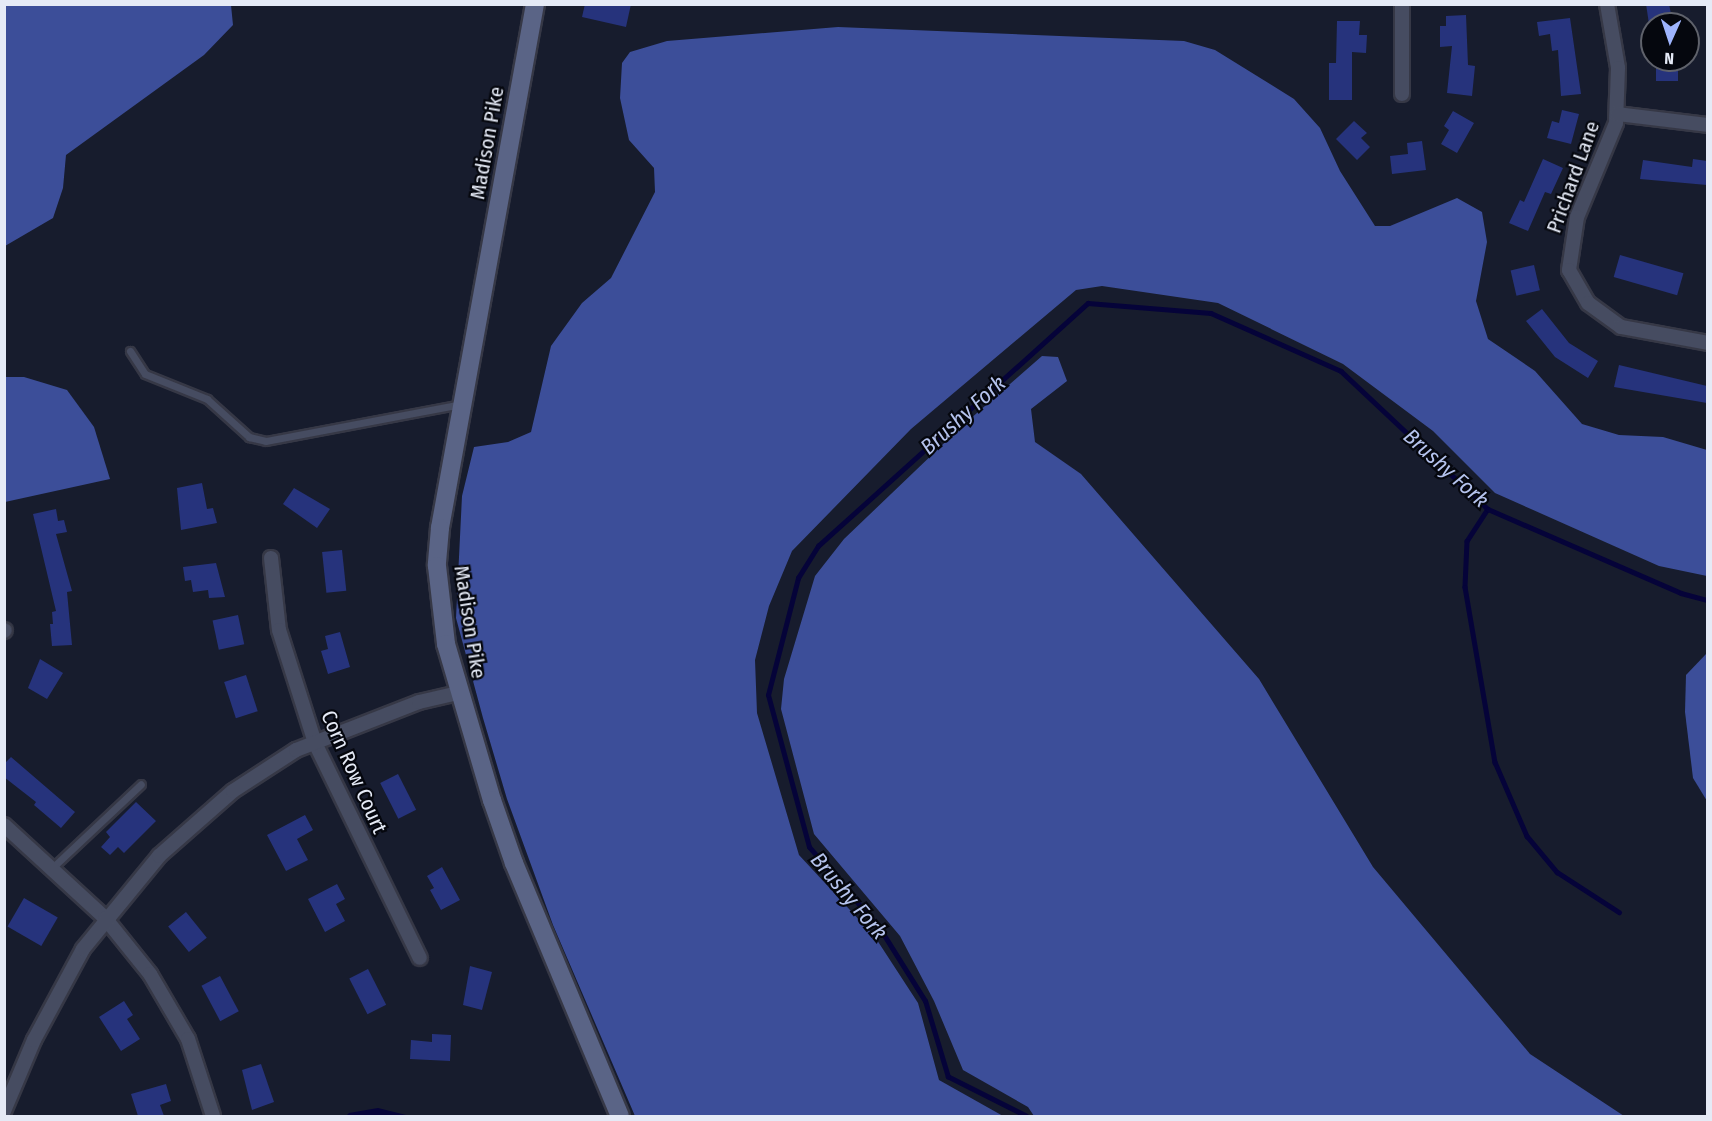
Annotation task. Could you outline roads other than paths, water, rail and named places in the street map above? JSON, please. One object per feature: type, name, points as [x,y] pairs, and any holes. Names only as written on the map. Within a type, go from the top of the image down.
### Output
[{"type":"street","name":"Madison Pike","points":[[535,4],[462,404],[437,566],[446,644],[458,693],[514,863],[620,1116]]},
{"type":"street","points":[[1402,4],[1402,94]]},
{"type":"street","name":"Prichard Lane","points":[[1607,4],[1618,68],[1617,114],[1607,151],[1577,217],[1569,270],[1588,303],[1621,327],[1707,343]]},
{"type":"street","points":[[1617,114],[1707,125]]},
{"type":"street","name":"Corn Row Court","points":[[271,558],[286,657],[315,743],[420,958]]},
{"type":"street","points":[[4,1112],[54,1000],[105,918],[159,856],[207,812],[267,768],[315,743],[419,702],[458,693]]},
{"type":"street","points":[[4,825],[105,918],[170,1002],[189,1039],[213,1116]]},
{"type":"lane","points":[[130,351],[145,374],[207,399],[249,437],[266,441],[462,404]]},
{"type":"lane","points":[[52,868],[141,784]]},
{"type":"waterway","name":"Brushy Fork","points":[[1026,1116],[948,1077],[925,1001],[880,929],[809,847],[768,695],[798,578],[818,546],[1088,303],[1211,313],[1341,371],[1488,509],[1681,593],[1708,600]]},
{"type":"waterway","points":[[1488,509],[1467,541],[1465,587],[1495,762],[1527,836],[1557,872],[1619,912]]}]
